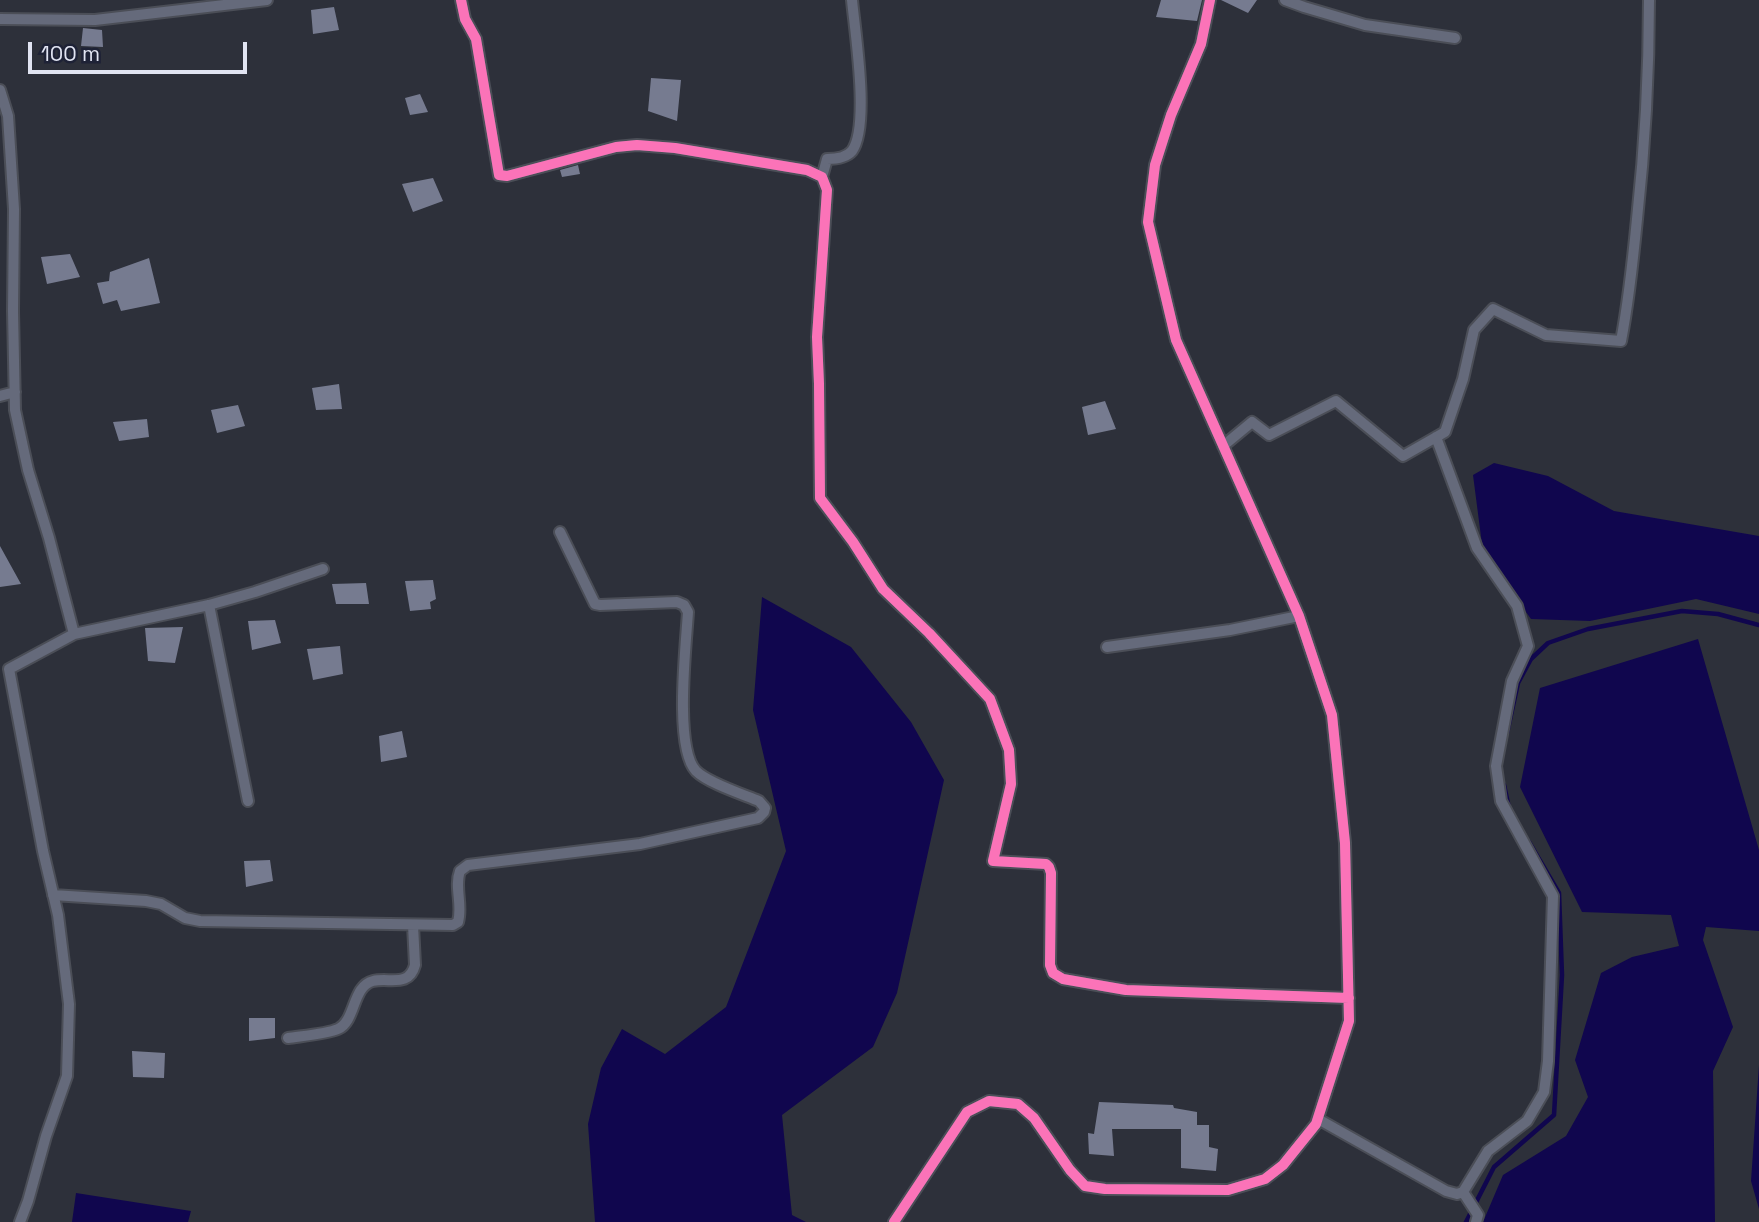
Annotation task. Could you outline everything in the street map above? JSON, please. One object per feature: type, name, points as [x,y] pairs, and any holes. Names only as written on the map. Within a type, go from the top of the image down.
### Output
[{"type":"street","points":[[0,19],[95,20],[267,0]]},
{"type":"street","points":[[461,0],[465,19],[476,39],[499,175],[507,176],[617,146],[637,145],[675,148],[807,170],[822,177]]},
{"type":"street","points":[[852,0],[861,103],[859,134],[851,152],[839,158],[827,159],[822,177],[827,190],[817,337],[820,498],[883,589],[929,633],[990,699],[1009,750],[1011,784],[993,861],[1046,864],[1049,867],[1049,965],[1053,973],[1063,979],[1126,990],[1349,998]]},
{"type":"street","points":[[894,1222],[967,1112],[989,1101],[1018,1104],[1034,1118],[1070,1170],[1085,1186],[1105,1189],[1228,1190],[1265,1179],[1283,1165],[1317,1124],[1349,1021],[1345,843],[1332,715],[1299,615],[1176,340],[1148,222],[1155,164],[1171,115],[1201,44],[1210,0]]},
{"type":"street","points":[[1285,0],[1364,25],[1455,38]]},
{"type":"street","points":[[1223,446],[1252,422],[1269,435],[1336,401],[1403,456],[1445,432],[1463,379],[1474,330],[1493,309],[1546,335],[1621,341],[1629,303],[1644,147],[1649,65],[1649,0]]},
{"type":"street","points":[[0,90],[8,116],[14,209],[15,410],[27,470],[49,538],[74,634]]},
{"type":"street","points":[[0,396],[15,393]]},
{"type":"street","points":[[1318,1119],[1446,1191],[1457,1194],[1463,1192],[1488,1151],[1527,1121],[1544,1092],[1548,1061],[1553,895],[1501,801],[1496,766],[1512,681],[1528,646],[1517,606],[1477,548],[1436,437]]},
{"type":"street","points":[[53,895],[146,901],[161,904],[185,918],[200,921],[453,925],[458,922],[460,915],[457,878],[460,871],[468,865],[639,844],[758,818],[765,808],[759,801],[703,777],[688,758],[683,713],[688,611],[684,605],[677,602],[600,606],[595,604],[560,532]]},
{"type":"street","points":[[20,1222],[67,1076],[69,1004],[58,915],[4,670],[74,634],[208,605],[323,569]]},
{"type":"street","points":[[208,605],[248,801]]},
{"type":"street","points":[[1107,647],[1230,630],[1299,615]]},
{"type":"street","points":[[288,1038],[337,1030],[345,1024],[366,984],[408,977],[415,965],[412,925]]},
{"type":"street","points":[[1463,1192],[1478,1215],[1476,1222]]},
{"type":"shaded area","points":[[1494,463],[1548,476],[1614,511],[1759,536],[1759,614],[1696,599],[1590,621],[1531,619],[1483,552],[1473,475]]},
{"type":"shaded area","points":[[762,597],[851,647],[911,722],[944,780],[897,993],[873,1047],[782,1115],[792,1215],[806,1222],[595,1222],[588,1124],[601,1068],[622,1029],[665,1054],[726,1007],[786,851],[753,710]]},
{"type":"shaded area","points":[[1698,639],[1759,850],[1759,931],[1706,927],[1703,940],[1733,1027],[1713,1071],[1715,1222],[1483,1222],[1503,1175],[1566,1136],[1588,1097],[1575,1060],[1601,973],[1632,957],[1679,946],[1671,915],[1582,912],[1520,787],[1540,688]]},
{"type":"shaded area","points":[[1759,1065],[1759,1209],[1751,1181]]},
{"type":"shaded area","points":[[76,1193],[191,1211],[188,1222],[72,1222]]},
{"type":"building","points":[[1161,0],[1202,0],[1197,21],[1156,17]]},
{"type":"building","points":[[1221,0],[1257,0],[1248,13]]},
{"type":"building","points":[[334,7],[339,30],[313,34],[311,10]]},
{"type":"building","points":[[83,28],[102,30],[103,47],[81,46]]},
{"type":"building","points":[[651,78],[681,80],[677,121],[648,111]]},
{"type":"building","points":[[420,94],[428,112],[410,115],[405,98]]},
{"type":"building","points":[[578,165],[580,174],[562,177],[560,170]]},
{"type":"building","points":[[433,178],[443,201],[413,212],[402,184]]},
{"type":"building","points":[[70,254],[80,277],[47,284],[41,257]]},
{"type":"building","points":[[149,258],[160,303],[121,311],[117,300],[103,304],[97,283],[109,281],[110,272]]},
{"type":"building","points":[[339,384],[342,409],[316,410],[312,388]]},
{"type":"building","points":[[1105,401],[1116,429],[1088,435],[1082,407]]},
{"type":"building","points":[[238,405],[245,426],[217,433],[211,410]]},
{"type":"building","points":[[147,419],[149,437],[119,441],[113,422]]},
{"type":"building","points":[[0,546],[21,584],[0,587]]},
{"type":"building","points":[[433,580],[436,599],[430,602],[431,609],[410,611],[405,581]]},
{"type":"building","points":[[366,583],[369,604],[336,604],[332,584]]},
{"type":"building","points":[[275,620],[281,643],[252,650],[248,621]]},
{"type":"building","points":[[183,627],[175,663],[148,661],[145,628]]},
{"type":"building","points":[[340,646],[343,674],[313,680],[307,649]]},
{"type":"building","points":[[402,731],[407,757],[381,762],[379,736]]},
{"type":"building","points":[[270,860],[273,881],[246,887],[244,861]]},
{"type":"building","points":[[249,1018],[275,1018],[275,1038],[249,1041]]},
{"type":"building","points":[[132,1051],[165,1053],[164,1078],[133,1077]]},
{"type":"building","points":[[1099,1102],[1173,1105],[1174,1108],[1197,1112],[1197,1125],[1209,1125],[1209,1147],[1218,1149],[1216,1171],[1181,1168],[1181,1129],[1112,1129],[1114,1156],[1089,1154],[1088,1133],[1094,1134]]},
{"type":"waterway","points":[[1507,733],[1518,683],[1531,659],[1548,643],[1588,629],[1682,611],[1718,614],[1759,625]]},
{"type":"waterway","points":[[1504,785],[1509,808]]},
{"type":"waterway","points":[[1466,1222],[1494,1167],[1554,1115],[1562,975],[1559,893],[1529,842]]},
{"type":"cycle path","points":[[461,0],[465,19],[476,39],[499,175],[507,176],[616,147],[637,145],[675,148],[807,170],[822,177],[827,190],[817,337],[820,498],[883,589],[929,633],[990,699],[1009,750],[1011,784],[993,861],[1046,864],[1049,867],[1050,965],[1053,973],[1063,979],[1126,990],[1349,998]]},
{"type":"cycle path","points":[[894,1222],[967,1112],[989,1101],[1018,1104],[1034,1118],[1070,1170],[1085,1186],[1105,1189],[1228,1190],[1265,1179],[1283,1165],[1316,1124],[1349,1021],[1345,843],[1332,715],[1299,616],[1176,340],[1148,222],[1155,165],[1171,115],[1201,44],[1210,0]]}]
